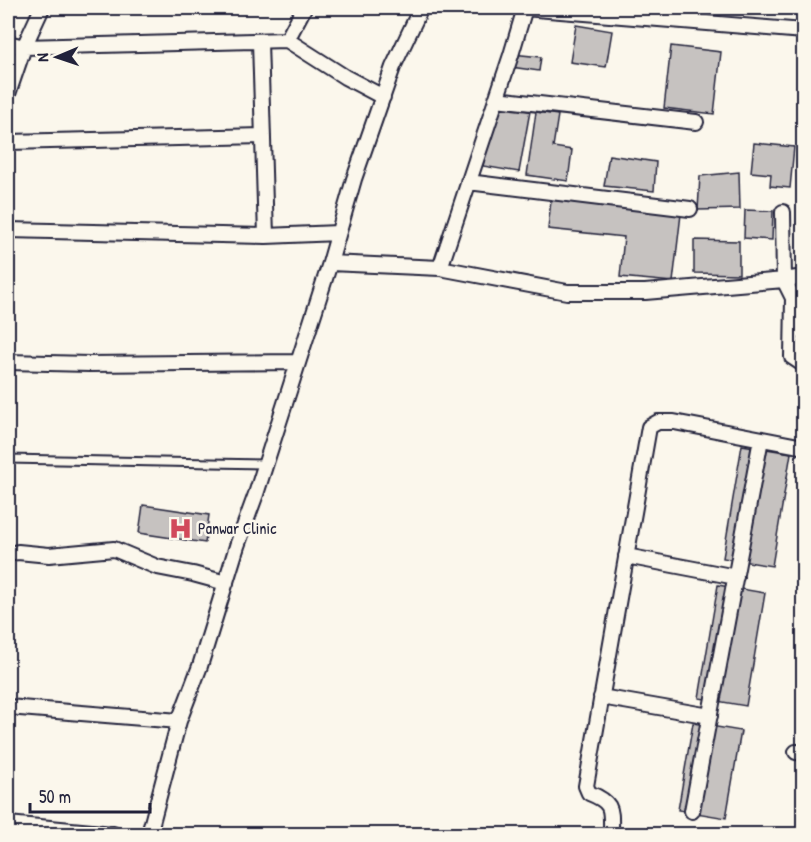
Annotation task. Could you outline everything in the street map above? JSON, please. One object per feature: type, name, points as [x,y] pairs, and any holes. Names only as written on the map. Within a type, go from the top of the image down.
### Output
[{"type":"street","points":[[8,94],[24,47],[42,8]]},
{"type":"street","points":[[288,40],[303,8]]},
{"type":"street","points":[[149,834],[179,721],[200,666],[225,583],[266,464],[330,263],[354,179],[393,67],[421,8]]},
{"type":"street","points":[[440,268],[524,8],[804,31]]},
{"type":"street","points":[[8,43],[24,47],[288,40],[345,77],[383,97]]},
{"type":"street","points":[[260,42],[266,236]]},
{"type":"street","points":[[496,99],[696,122]]},
{"type":"street","points":[[8,142],[263,136]]},
{"type":"street","points":[[468,182],[690,209]]},
{"type":"street","points":[[783,212],[784,280],[793,298],[792,357],[801,363]]},
{"type":"street","points":[[8,230],[266,236],[338,233]]},
{"type":"street","points":[[330,263],[440,268],[567,292],[645,292],[804,277]]},
{"type":"street","points":[[8,362],[89,364],[297,362]]},
{"type":"street","points":[[611,834],[610,806],[605,799],[589,793],[586,786],[649,427],[658,422],[674,422],[804,447]]},
{"type":"street","points":[[692,811],[761,439]]},
{"type":"street","points":[[8,554],[18,552],[49,555],[114,549],[157,567],[225,583]]},
{"type":"street","points":[[626,556],[736,577]]},
{"type":"street","points":[[601,697],[710,716]]},
{"type":"street","points":[[8,707],[179,721]]},
{"type":"street","points":[[8,824],[113,834]]},
{"type":"lane","points":[[8,459],[266,464]]},
{"type":"building","points":[[576,25],[612,31],[606,67],[570,62]]},
{"type":"building","points":[[671,46],[721,52],[714,114],[664,108]]},
{"type":"building","points":[[512,54],[541,57],[539,71],[511,67]]},
{"type":"building","points":[[495,105],[530,111],[519,172],[483,166]]},
{"type":"building","points":[[536,112],[558,115],[553,147],[572,150],[568,181],[527,175]]},
{"type":"building","points":[[754,143],[794,147],[790,188],[770,186],[771,174],[751,172]]},
{"type":"building","points":[[609,155],[656,162],[654,191],[604,186]]},
{"type":"building","points":[[739,172],[740,209],[698,210],[700,176]]},
{"type":"building","points":[[551,200],[681,214],[673,282],[620,277],[624,237],[548,229]]},
{"type":"building","points":[[745,210],[773,211],[772,240],[744,238]]},
{"type":"building","points":[[694,240],[739,241],[739,274],[694,273]]},
{"type":"building","points":[[742,445],[791,453],[772,566],[723,558]]},
{"type":"building","points":[[143,505],[209,515],[205,543],[139,533]]},
{"type":"building","points":[[718,585],[765,593],[746,706],[699,698]]},
{"type":"building","points":[[693,723],[741,731],[726,818],[678,810]]},
{"type":"place","name":"Panwar Clinic","points":[[180,528]]}]
